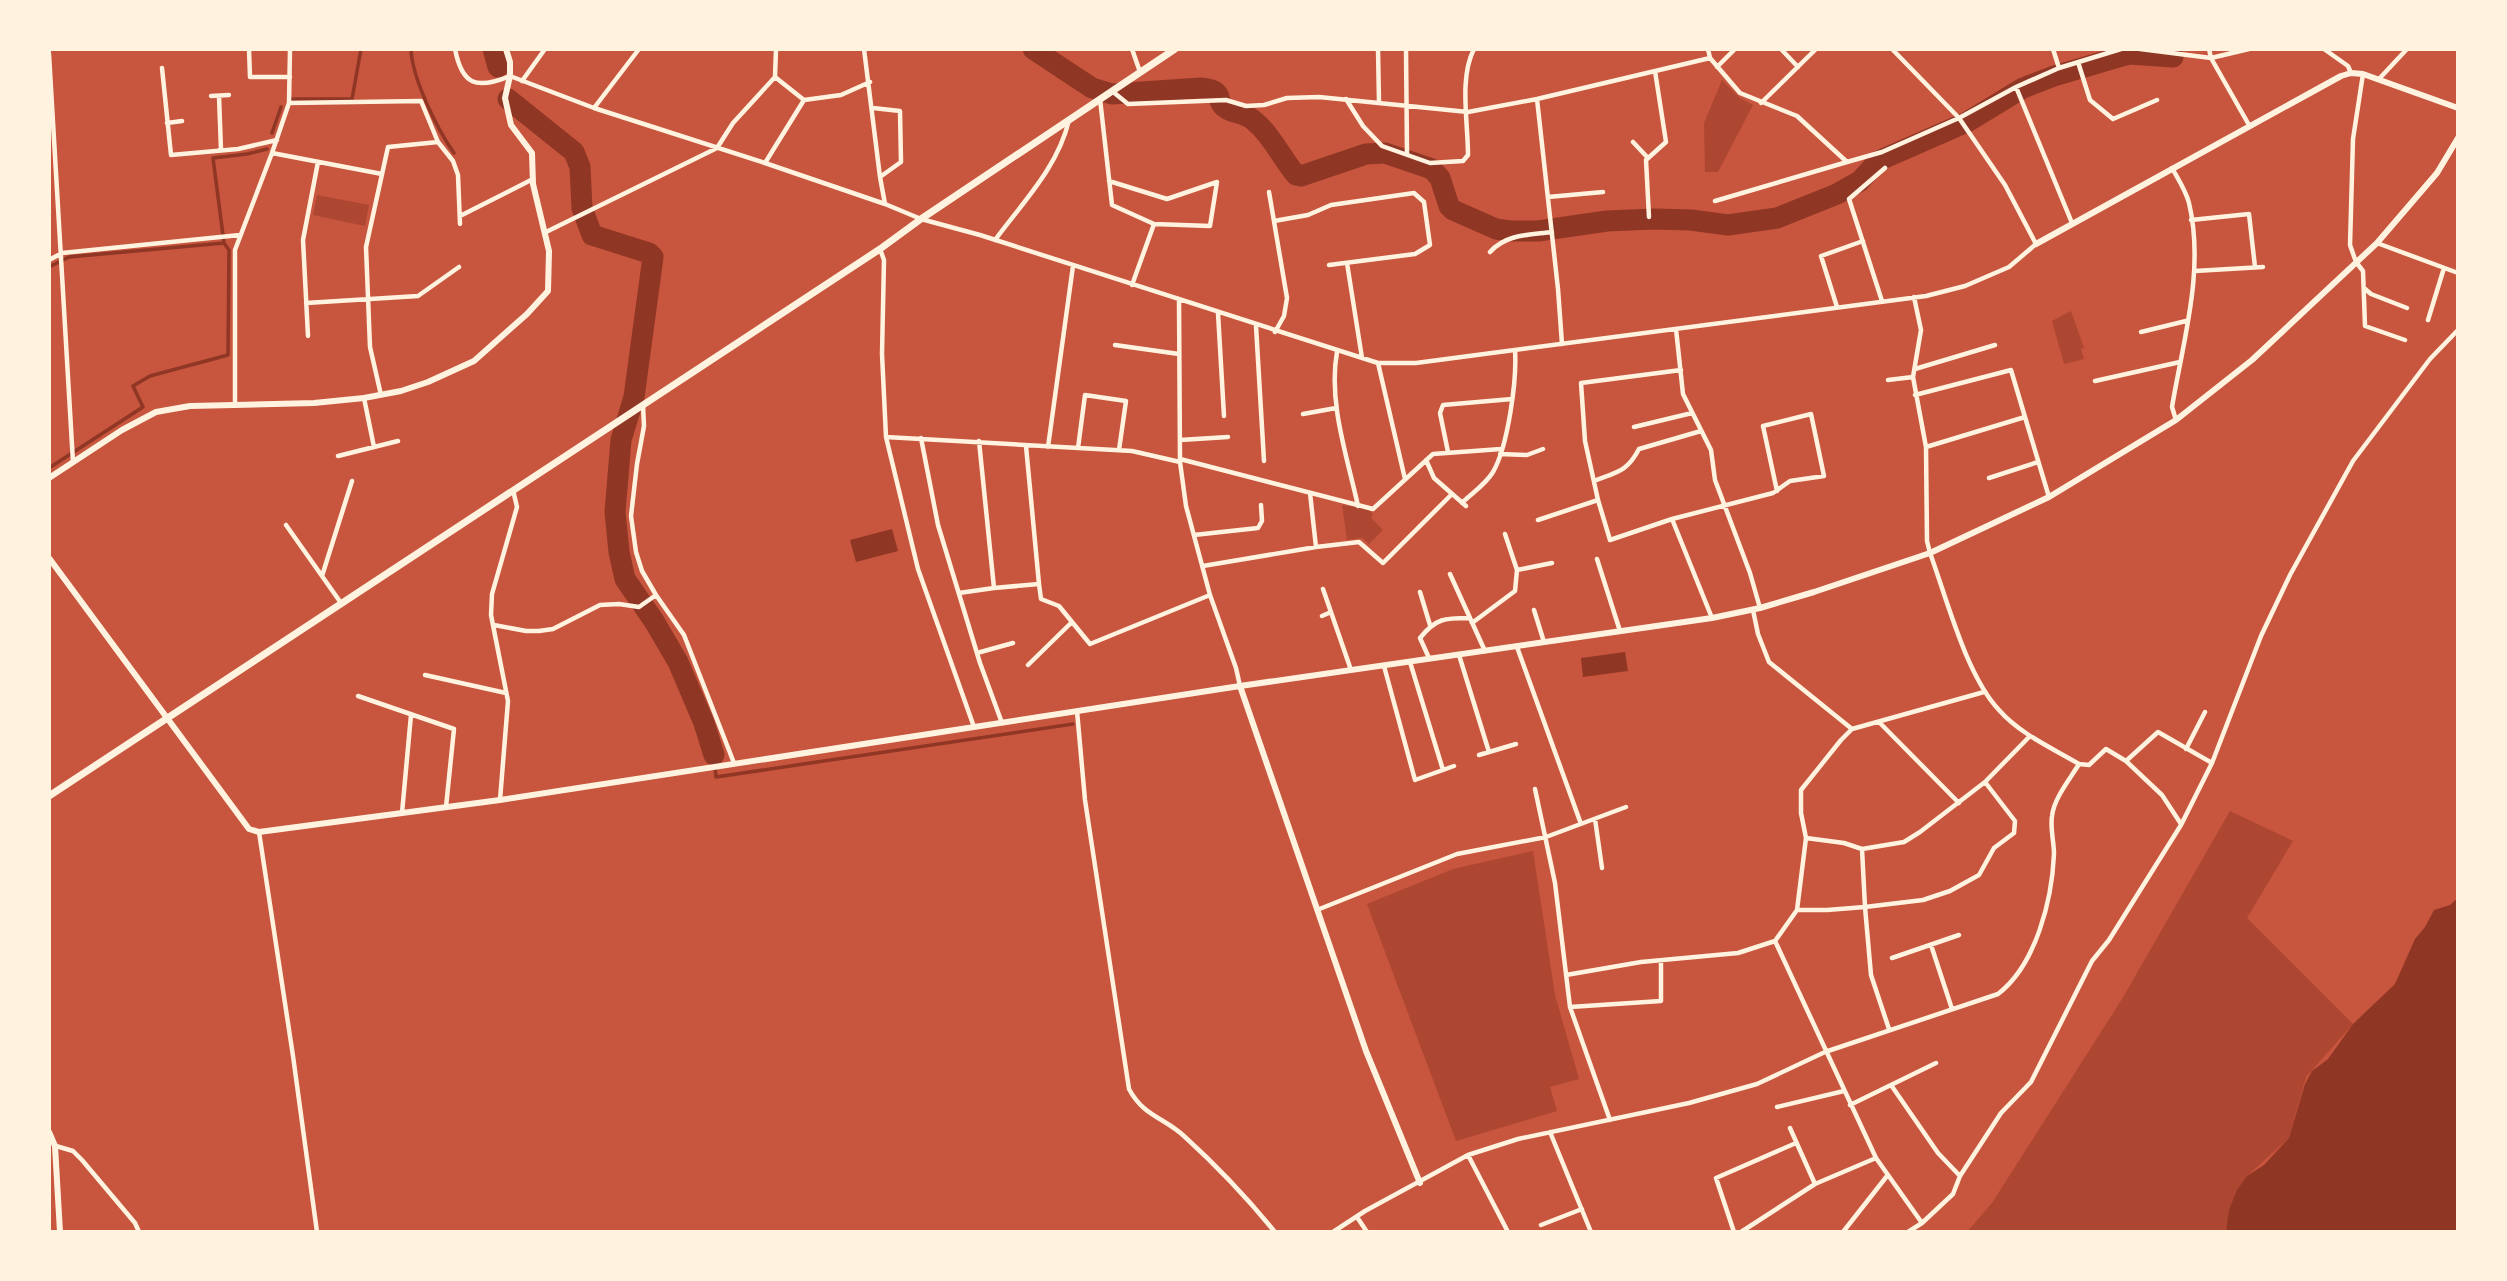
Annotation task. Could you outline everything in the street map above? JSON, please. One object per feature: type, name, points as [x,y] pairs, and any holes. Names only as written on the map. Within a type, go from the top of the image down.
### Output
[{"type":"main road","points":[[49,796],[880,249],[1175,49]]},
{"type":"street","points":[[249,49],[250,77],[290,77]]},
{"type":"street","points":[[235,405],[235,250],[289,103],[290,49]]},
{"type":"street","points":[[455,49],[458,67],[466,79],[474,82],[491,83],[510,76],[594,108],[765,163],[921,219],[995,240],[1378,363],[1416,363],[1562,344],[1914,297],[1965,286],[2009,267],[2036,243],[2341,76],[2363,74],[2458,108]]},
{"type":"street","points":[[49,478],[73,460],[156,412],[190,406],[314,403],[364,398],[428,382],[474,362],[527,314],[548,291],[549,251],[533,179],[532,153],[511,125],[506,107],[510,62],[506,49]]},
{"type":"street","points":[[522,81],[545,49]]},
{"type":"street","points":[[594,108],[639,49]]},
{"type":"street","points":[[546,232],[717,148],[733,123],[775,76],[776,49]]},
{"type":"street","points":[[864,49],[885,204]]},
{"type":"street","points":[[1132,49],[1140,73]]},
{"type":"street","points":[[1378,49],[1379,102]]},
{"type":"street","points":[[1406,49],[1407,153]]},
{"type":"street","points":[[1345,98],[1363,126],[1382,146],[1430,163],[1464,161],[1468,155],[1465,78],[1468,62],[1475,49]]},
{"type":"street","points":[[1707,49],[1710,58],[1740,93],[1797,116],[1846,162]]},
{"type":"street","points":[[1717,66],[1735,49]]},
{"type":"street","points":[[1781,49],[1798,66]]},
{"type":"street","points":[[1761,103],[1816,49]]},
{"type":"street","points":[[1892,49],[1962,122],[2005,185],[2036,243]]},
{"type":"street","points":[[2053,49],[2059,68]]},
{"type":"street","points":[[2098,49],[2100,55]]},
{"type":"street","points":[[1715,201],[1882,152],[1962,122],[2059,68],[2121,49]]},
{"type":"street","points":[[2141,49],[2211,58],[2249,49]]},
{"type":"street","points":[[2209,49],[2211,58],[2249,125]]},
{"type":"street","points":[[2324,49],[2348,66],[2351,73]]},
{"type":"street","points":[[2379,80],[2407,49]]},
{"type":"street","points":[[49,54],[73,460]]},
{"type":"street","points":[[1112,91],[1128,104],[1221,100],[1246,106],[1264,105],[1287,98],[1345,98],[1468,112],[1537,99],[1710,58]]},
{"type":"street","points":[[2079,64],[2090,100],[2113,119],[2157,100]]},
{"type":"street","points":[[162,68],[171,155],[239,149],[276,140]]},
{"type":"street","points":[[1649,217],[1646,160],[1666,142],[1655,71]]},
{"type":"street","points":[[2363,74],[2353,152],[2350,245],[2356,262],[2363,271],[2365,326],[2405,340]]},
{"type":"street","points":[[775,76],[804,100],[841,95],[870,82]]},
{"type":"street","points":[[2017,90],[2072,223]]},
{"type":"street","points":[[211,96],[229,95]]},
{"type":"street","points":[[219,96],[221,150]]},
{"type":"street","points":[[1100,99],[1112,205],[1154,224],[1210,226],[1217,183],[1167,199],[1110,181]]},
{"type":"street","points":[[1537,99],[1562,344]]},
{"type":"street","points":[[765,163],[804,100]]},
{"type":"street","points":[[289,103],[421,101],[438,142],[453,161],[458,175],[460,223]]},
{"type":"street","points":[[873,108],[900,111],[901,162],[880,177]]},
{"type":"street","points":[[995,240],[1055,159],[1063,143],[1069,120]]},
{"type":"street","points":[[167,123],[182,121]]},
{"type":"street","points":[[49,558],[249,829],[259,832],[500,800],[1240,686],[1712,618],[1814,593],[1930,552],[2049,497],[2176,420],[2252,360],[2376,243],[2437,173],[2458,138]]},
{"type":"street","points":[[381,395],[370,347],[366,247],[388,147],[438,142]]},
{"type":"street","points":[[1633,142],[1648,158]]},
{"type":"street","points":[[272,153],[382,174]]},
{"type":"street","points":[[308,336],[303,240],[318,162]]},
{"type":"street","points":[[2172,167],[2188,201],[2195,244],[2195,271],[2172,407],[2176,420]]},
{"type":"street","points":[[1882,301],[1849,199],[1885,168]]},
{"type":"street","points":[[460,216],[533,179]]},
{"type":"street","points":[[1269,192],[1287,298],[1284,316],[1275,332]]},
{"type":"street","points":[[1548,197],[1603,192]]},
{"type":"street","points":[[1274,221],[1308,215],[1331,205],[1414,193],[1424,202],[1430,245],[1415,254],[1329,265]]},
{"type":"street","points":[[2191,220],[2249,214],[2255,267]]},
{"type":"street","points":[[1132,285],[1154,224]]},
{"type":"street","points":[[1490,252],[1498,243],[1514,237],[1552,230]]},
{"type":"street","points":[[49,260],[240,235]]},
{"type":"street","points":[[1838,307],[1821,256],[1863,242]]},
{"type":"street","points":[[2376,243],[2458,273]]},
{"type":"street","points":[[880,249],[884,260],[882,354],[886,437],[924,589],[974,727]]},
{"type":"street","points":[[1347,262],[1362,359]]},
{"type":"street","points":[[1048,447],[1073,266]]},
{"type":"street","points":[[306,303],[418,296],[460,267]]},
{"type":"street","points":[[2195,271],[2263,267]]},
{"type":"street","points":[[2428,320],[2444,268]]},
{"type":"street","points":[[2364,287],[2371,294],[2407,308]]},
{"type":"street","points":[[1914,297],[1921,330],[1913,377],[1914,395],[1926,447],[1927,541],[1964,645],[1984,692],[1999,711],[2030,736],[2079,764],[2089,765],[2106,749],[2126,761],[2156,788],[2181,825]]},
{"type":"street","points":[[1179,300],[1180,461],[1186,506],[1210,595],[1366,1051],[1420,1183]]},
{"type":"street","points":[[1218,313],[1224,416]]},
{"type":"street","points":[[2141,332],[2186,321]]},
{"type":"street","points":[[1256,326],[1264,461]]},
{"type":"street","points":[[1676,329],[1683,394],[1711,450],[1715,480],[1750,573],[1758,634],[1769,662],[1852,729]]},
{"type":"street","points":[[1908,1232],[1922,1223],[1953,1194],[1960,1176],[2001,1113],[2031,1082],[2092,961],[2109,940],[2181,825],[2211,763],[2261,636],[2290,575],[2353,461],[2430,359],[2458,330]]},
{"type":"street","points":[[1115,345],[1179,355]]},
{"type":"street","points":[[1914,369],[1995,345]]},
{"type":"street","points":[[1426,460],[1434,478],[1464,505],[1492,473],[1512,399],[1515,350]]},
{"type":"street","points":[[1337,352],[1336,408],[1358,506]]},
{"type":"street","points":[[2095,381],[2180,362]]},
{"type":"street","points":[[1378,363],[1405,479]]},
{"type":"street","points":[[1681,370],[1581,383],[1585,441],[1610,540],[1672,519],[1777,491],[1790,481],[1824,476],[1811,414],[1763,426],[1777,491]]},
{"type":"street","points":[[1914,395],[2011,370],[2049,497]]},
{"type":"street","points":[[1888,380],[1913,377]]},
{"type":"street","points":[[1078,448],[1086,395],[1126,401],[1119,450]]},
{"type":"street","points":[[364,398],[374,447]]},
{"type":"street","points":[[1448,452],[1440,413],[1443,405],[1512,399]]},
{"type":"street","points":[[640,406],[644,426],[631,516],[636,552],[642,571],[684,635],[734,763]]},
{"type":"street","points":[[1303,414],[1336,408]]},
{"type":"street","points":[[1634,427],[1692,413]]},
{"type":"street","points":[[1926,447],[2025,417]]},
{"type":"street","points":[[1594,481],[1631,464],[1639,449],[1701,431]]},
{"type":"street","points":[[886,437],[1132,451],[1373,509],[1433,454],[1500,451],[1527,455],[1543,449]]},
{"type":"street","points":[[1180,440],[1228,437]]},
{"type":"street","points":[[921,438],[938,525],[977,653],[1002,723]]},
{"type":"street","points":[[338,456],[398,441]]},
{"type":"street","points":[[979,441],[993,588]]},
{"type":"street","points":[[1026,446],[1041,599],[1059,606],[1090,644],[1210,595]]},
{"type":"street","points":[[1989,478],[2038,462]]},
{"type":"street","points":[[322,576],[352,481]]},
{"type":"street","points":[[500,800],[507,693],[494,625],[492,594],[517,507],[513,490]]},
{"type":"street","points":[[1310,493],[1316,547]]},
{"type":"street","points":[[1203,566],[1359,542],[1383,563],[1452,494]]},
{"type":"street","points":[[1538,520],[1598,500]]},
{"type":"street","points":[[1194,536],[1258,528],[1262,521],[1261,505]]},
{"type":"street","points":[[1672,519],[1712,618]]},
{"type":"street","points":[[286,525],[341,603]]},
{"type":"street","points":[[1429,659],[1420,638],[1430,625],[1442,620],[1471,620],[1515,591],[1517,570],[1505,534]]},
{"type":"street","points":[[1597,559],[1621,632]]},
{"type":"street","points":[[1517,570],[1552,563]]},
{"type":"street","points":[[1450,574],[1485,651]]},
{"type":"street","points":[[959,593],[1040,584]]},
{"type":"street","points":[[1323,589],[1351,670]]},
{"type":"street","points":[[1420,592],[1430,625]]},
{"type":"street","points":[[494,625],[526,631],[553,629],[600,605],[639,607],[656,595]]},
{"type":"street","points":[[1534,610],[1544,643]]},
{"type":"street","points":[[1322,616],[1331,612]]},
{"type":"street","points":[[1028,665],[1072,622]]},
{"type":"street","points":[[977,653],[1013,643]]},
{"type":"street","points":[[1517,647],[1581,824]]},
{"type":"street","points":[[1459,655],[1489,752]]},
{"type":"street","points":[[1409,662],[1443,770]]},
{"type":"street","points":[[1384,666],[1415,780],[1454,766]]},
{"type":"street","points":[[425,675],[507,693]]},
{"type":"street","points":[[1566,975],[1641,962],[1738,953],[1775,942],[1797,909],[1806,838],[1801,813],[1801,790],[1841,740],[1852,729],[1984,692]]},
{"type":"street","points":[[358,696],[454,729],[446,807]]},
{"type":"street","points":[[1077,711],[1085,800],[1129,1089],[1138,1105],[1183,1135],[1275,1232]]},
{"type":"street","points":[[2186,748],[2205,712]]},
{"type":"street","points":[[401,813],[411,715]]},
{"type":"street","points":[[1878,722],[1959,803]]},
{"type":"street","points":[[2126,761],[2158,732],[2211,763]]},
{"type":"street","points":[[1806,838],[1844,843],[1862,849],[1904,842],[1985,782],[2030,736]]},
{"type":"street","points":[[1479,755],[1516,744]]},
{"type":"street","points":[[1333,1232],[1365,1211],[1468,1155],[1518,1139],[1689,1103],[1757,1084],[1825,1052],[1998,994],[2012,983],[2022,969],[2046,909],[2054,852],[2052,816],[2079,764]]},
{"type":"street","points":[[1797,909],[1827,910],[1923,900],[1950,891],[1979,875],[1994,848],[2014,833],[2015,821],[1985,782]]},
{"type":"street","points":[[1535,789],[1555,883],[1570,1007],[1611,1120]]},
{"type":"street","points":[[1317,909],[1457,854],[1546,837],[1626,807]]},
{"type":"street","points":[[1595,819],[1602,868]]},
{"type":"street","points":[[259,832],[317,1232]]},
{"type":"street","points":[[1862,849],[1871,975],[1889,1029]]},
{"type":"street","points":[[1892,958],[1959,935]]},
{"type":"street","points":[[1775,942],[1876,1158],[1922,1223]]},
{"type":"street","points":[[1931,945],[1952,1009]]},
{"type":"street","points":[[1570,1007],[1661,1001],[1661,961]]},
{"type":"street","points":[[1850,1105],[1936,1063]]},
{"type":"street","points":[[1891,1085],[1938,1153],[1960,1176]]},
{"type":"street","points":[[1777,1107],[1844,1091]]},
{"type":"street","points":[[1790,1128],[1815,1184]]},
{"type":"street","points":[[49,1132],[55,1146],[60,1232]]},
{"type":"street","points":[[1550,1132],[1591,1232]]},
{"type":"street","points":[[1734,1232],[1716,1178],[1796,1143]]},
{"type":"street","points":[[55,1146],[73,1150],[135,1223],[139,1232]]},
{"type":"street","points":[[1468,1155],[1508,1232]]},
{"type":"street","points":[[1743,1232],[1815,1184],[1876,1158]]},
{"type":"street","points":[[1843,1232],[1887,1176]]},
{"type":"street","points":[[1541,1225],[1582,1209]]},
{"type":"street","points":[[1357,1217],[1367,1232]]},
{"type":"shaded area","points":[[1722,80],[1740,98],[1753,105],[1718,172],[1705,172],[1704,123]]},
{"type":"shaded area","points":[[317,195],[369,205],[365,226],[313,215]]},
{"type":"shaded area","points":[[2071,311],[2084,348],[2081,349],[2084,359],[2064,364],[2052,321]]},
{"type":"shaded area","points":[[1342,505],[1368,509],[1373,514],[1371,518],[1383,530],[1369,544],[1362,538],[1347,540]]},
{"type":"shaded area","points":[[892,529],[898,551],[856,562],[850,540]]},
{"type":"shaded area","points":[[1625,652],[1628,671],[1583,677],[1581,658]]},
{"type":"shaded area","points":[[2230,811],[2293,841],[2247,918],[2353,1024],[2306,1077],[2289,1138],[2247,1176],[2227,1232],[1967,1232],[1992,1203],[2122,999]]},
{"type":"shaded area","points":[[1533,851],[1555,995],[1579,1079],[1550,1087],[1557,1111],[1456,1141],[1367,904],[1453,869]]},
{"type":"shaded area","points":[[2458,898],[2458,1232],[2226,1232],[2229,1210],[2237,1190],[2247,1176],[2264,1165],[2289,1138],[2305,1084],[2312,1071],[2328,1059],[2353,1024],[2395,984],[2415,939],[2434,910],[2450,905]]},
{"type":"waterway","points":[[292,99],[352,99],[361,49]]},
{"type":"waterway","points":[[411,49],[412,61],[426,103],[454,153]]},
{"type":"waterway","points":[[493,49],[498,67]]},
{"type":"waterway","points":[[1033,49],[1092,88],[1112,94],[1201,88],[1215,91],[1223,106],[1249,117],[1259,125],[1296,175],[1301,176],[1366,154],[1385,153],[1432,169],[1440,178],[1449,206],[1453,210],[1496,229],[1510,231],[1538,231],[1607,221],[1691,220],[1728,225],[1777,218],[1837,194],[1860,181],[1878,161],[1967,122],[2023,88],[2129,54],[2173,57],[2170,49]]},
{"type":"waterway","points":[[508,99],[574,152],[580,167],[582,208],[592,235],[649,253],[653,257],[634,397],[621,440],[615,512],[619,552],[625,579],[678,662],[704,723],[714,755]]},
{"type":"waterway","points":[[272,133],[281,107]]},
{"type":"waterway","points":[[49,468],[143,407],[133,386],[150,376],[228,355],[229,250],[224,243],[213,158],[267,149]]},
{"type":"waterway","points":[[49,267],[69,257],[224,243]]},
{"type":"waterway","points":[[714,755],[716,777],[1073,724]]}]
